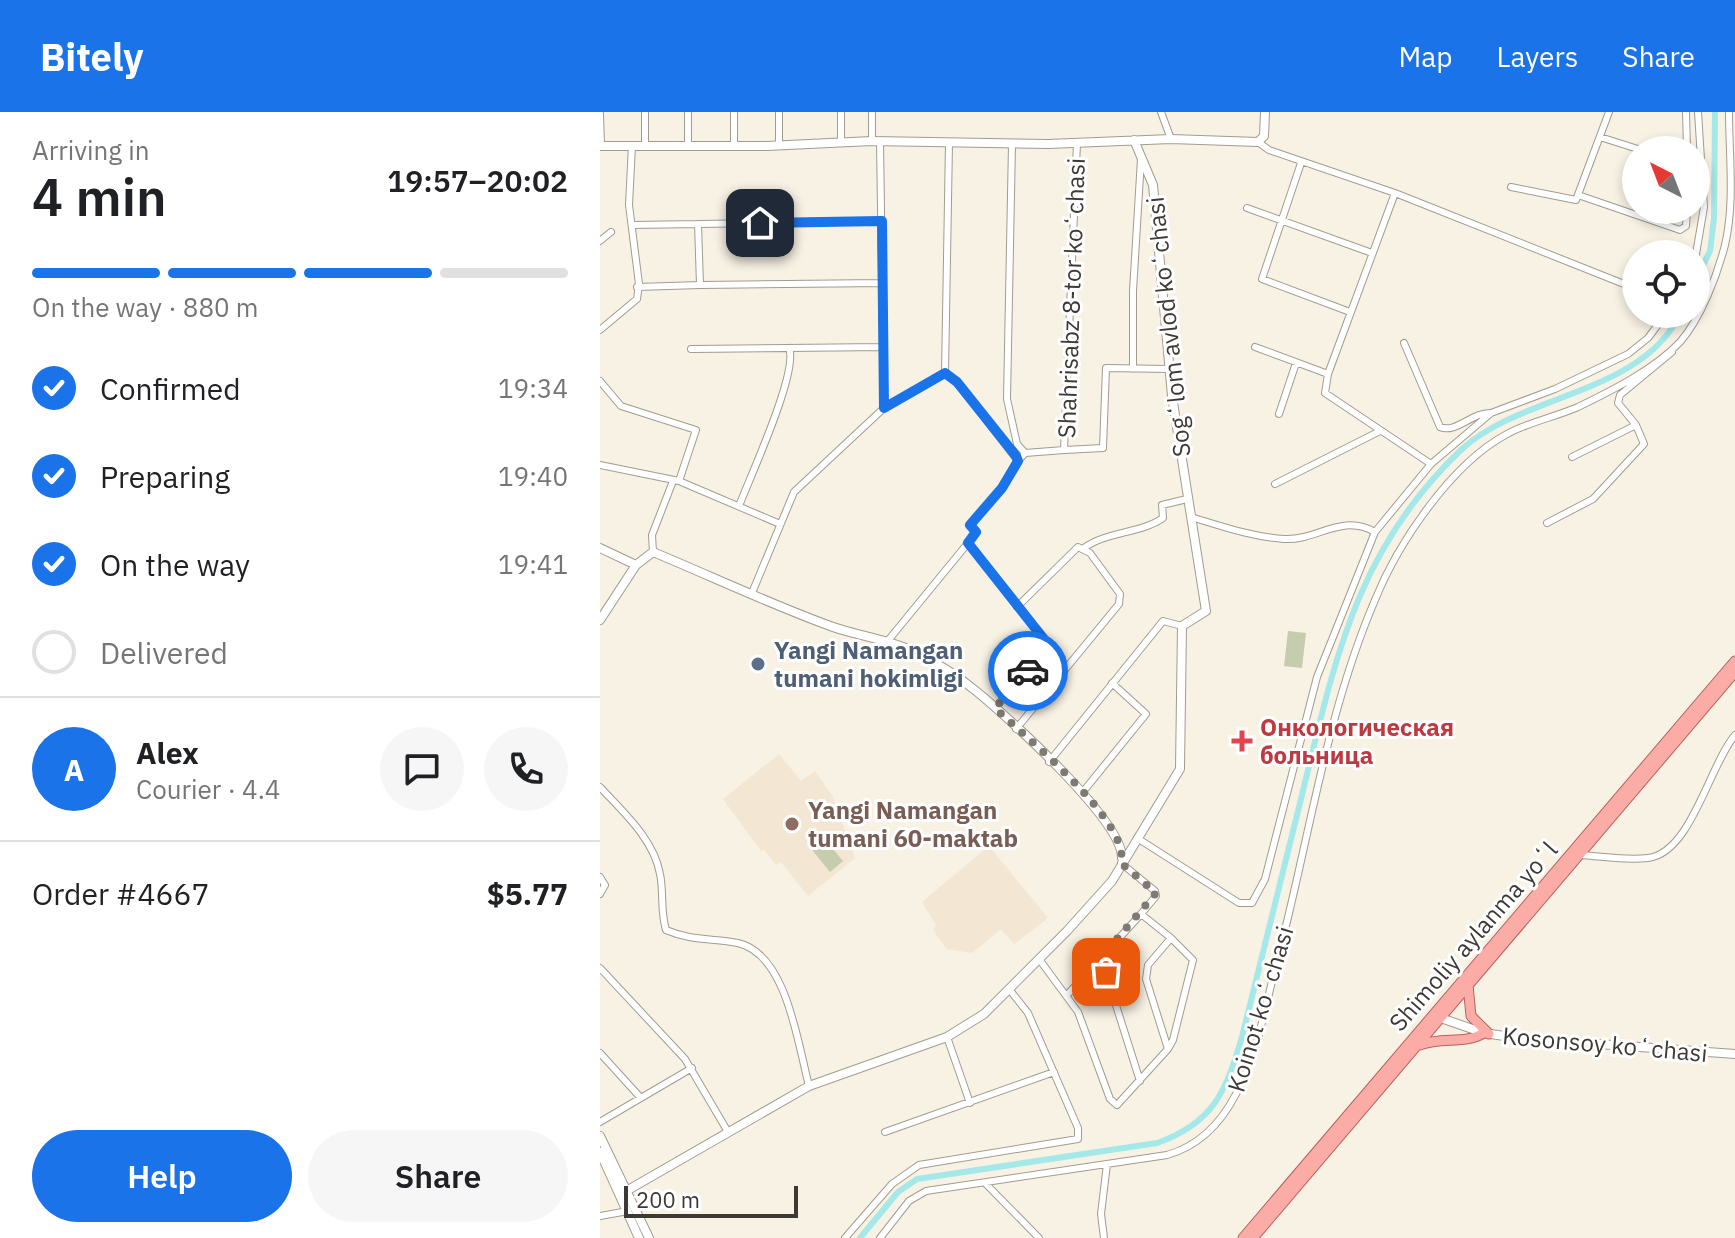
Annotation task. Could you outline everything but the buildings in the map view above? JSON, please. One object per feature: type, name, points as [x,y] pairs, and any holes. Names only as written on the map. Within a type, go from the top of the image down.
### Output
[{"type":"main road","name":"Shimoliy aylanma yoʻl","points":[[1243,1238],[1417,1046],[1435,1016],[1468,985],[1579,855],[1731,674],[1735,661]]},
{"type":"main road","name":"Shimoliy aylanma yoʻl","points":[[1253,1238],[1435,1016],[1731,674]]},
{"type":"main road","points":[[1417,1046],[1435,1040],[1468,1040],[1487,1033],[1471,1016],[1468,985]]},
{"type":"street","points":[[645,112],[645,145]]},
{"type":"street","points":[[688,112],[688,144]]},
{"type":"street","points":[[734,112],[734,144]]},
{"type":"street","points":[[779,112],[779,145]]},
{"type":"street","points":[[841,112],[841,142]]},
{"type":"street","points":[[872,112],[882,221],[884,408]]},
{"type":"street","points":[[1161,112],[1171,139]]},
{"type":"street","points":[[1258,142],[1264,136],[1265,112]]},
{"type":"street","points":[[1511,187],[1574,201],[1581,196],[1609,112]]},
{"type":"street","points":[[1686,112],[1687,136]]},
{"type":"street","points":[[1698,112],[1704,207],[1698,240]]},
{"type":"street","points":[[1547,523],[1593,499],[1644,444],[1636,425],[1618,403],[1620,395],[1666,359],[1711,286],[1726,242],[1729,112]]},
{"type":"street","points":[[600,114],[602,148],[841,142],[1012,144],[1171,139],[1258,142],[1301,163],[1395,193],[1622,283]]},
{"type":"street","points":[[1600,137],[1622,144]]},
{"type":"street","name":"Sogʻlom avlod koʻchasi","points":[[1134,140],[1153,185],[1169,369],[1206,611],[1182,626]]},
{"type":"street","points":[[945,373],[949,143]]},
{"type":"street","name":"Shahrisabz 8-tor koʻchasi","points":[[968,543],[976,532],[970,525],[1002,488],[1025,453],[1064,450],[1077,143]]},
{"type":"street","points":[[1012,144],[1007,399],[1017,444],[1025,453]]},
{"type":"street","points":[[600,330],[637,299],[632,225],[632,145]]},
{"type":"street","points":[[1133,369],[1133,291],[1141,159]]},
{"type":"street","points":[[1301,163],[1262,279],[1350,312]]},
{"type":"street","points":[[1395,193],[1328,374],[1326,396],[1431,464]]},
{"type":"street","points":[[1581,196],[1622,210]]},
{"type":"street","points":[[1247,208],[1372,253]]},
{"type":"street","points":[[632,225],[882,221]]},
{"type":"street","points":[[698,224],[700,285]]},
{"type":"street","points":[[1663,224],[1680,230],[1686,224]]},
{"type":"street","points":[[600,241],[611,232]]},
{"type":"street","points":[[637,287],[883,283]]},
{"type":"street","points":[[1137,838],[1239,903],[1252,903],[1265,879],[1317,677],[1375,532],[1431,464],[1491,413],[1555,389],[1628,354],[1656,328]]},
{"type":"street","points":[[1404,343],[1440,427],[1450,429],[1482,412],[1491,413]]},
{"type":"street","name":"Koinot koʻchasi","points":[[880,1238],[917,1195],[1187,1148],[1208,1133],[1238,1092],[1284,938],[1322,773],[1357,645],[1390,566],[1420,516],[1468,466],[1505,435],[1597,397],[1678,344]]},
{"type":"street","points":[[691,349],[883,347]]},
{"type":"street","points":[[1255,347],[1328,374]]},
{"type":"street","points":[[739,506],[784,390],[791,360],[789,348]]},
{"type":"street","points":[[1279,414],[1296,363]]},
{"type":"street","points":[[1064,450],[1103,448],[1104,370],[1169,369]]},
{"type":"street","points":[[752,593],[794,492],[884,408],[945,373]]},
{"type":"street","points":[[945,373],[957,382],[1018,461]]},
{"type":"street","points":[[600,381],[621,406],[696,430],[652,535],[653,552]]},
{"type":"street","points":[[1572,457],[1636,425]]},
{"type":"street","points":[[1275,484],[1380,431]]},
{"type":"street","points":[[600,465],[676,481],[780,524]]},
{"type":"street","points":[[1017,607],[1073,551],[1128,529],[1157,522],[1163,518],[1162,505],[1187,499]]},
{"type":"street","points":[[1191,517],[1255,536],[1284,539],[1347,524],[1364,525],[1375,532]]},
{"type":"street","points":[[886,643],[968,543],[1048,647],[995,708]]},
{"type":"street","points":[[600,548],[636,565]]},
{"type":"street","points":[[1016,729],[1119,604],[1120,594],[1084,548]]},
{"type":"street","points":[[600,620],[636,565],[653,552]]},
{"type":"street","points":[[653,552],[807,617],[913,651],[975,690],[1102,813],[1119,841],[1121,863],[1156,893],[1141,914],[1067,995]]},
{"type":"street","points":[[624,1192],[809,1086],[947,1037],[984,1014],[1094,904],[1112,881],[1180,769],[1182,626],[1163,621],[1049,762]]},
{"type":"street","points":[[1082,793],[1146,714],[1112,683]]},
{"type":"street","points":[[1579,855],[1648,858],[1665,853],[1688,825],[1714,765],[1735,735]]},
{"type":"street","points":[[600,787],[639,830],[653,855],[660,873],[661,913],[666,930],[702,941],[737,943],[763,956],[779,979],[809,1086]]},
{"type":"street","points":[[600,877],[605,885],[600,894]]},
{"type":"street","points":[[1039,959],[1084,1023],[1113,1104],[1119,1104],[1173,1040],[1193,960],[1141,914]]},
{"type":"street","points":[[1168,1049],[1146,979],[1148,965],[1171,938]]},
{"type":"street","points":[[1101,958],[1140,1081]]},
{"type":"street","points":[[600,968],[692,1068],[728,1132]]},
{"type":"street","points":[[845,1238],[892,1184],[919,1165],[1075,1141],[1079,1136],[1026,1008],[1009,989]]},
{"type":"street","name":"Kosonsoy koʻchasi","points":[[1435,1016],[1487,1033],[1735,1054]]},
{"type":"street","points":[[947,1037],[970,1103]]},
{"type":"street","points":[[600,1053],[640,1097]]},
{"type":"street","points":[[600,1122],[692,1068]]},
{"type":"street","points":[[885,1132],[1054,1072]]},
{"type":"street","points":[[600,1136],[624,1192],[639,1238]]},
{"type":"street","points":[[600,1152],[649,1238]]},
{"type":"street","points":[[1104,1238],[1101,1214],[1107,1164]]},
{"type":"street","points":[[985,1183],[1039,1238]]},
{"type":"street","points":[[600,1216],[628,1211]]},
{"type":"shaded area","name":"Yangi Namangan tumani 60-maktab","points":[[779,754],[801,781],[815,771],[833,797],[855,858],[808,896],[781,862],[776,865],[764,849],[761,851],[723,799]]},
{"type":"shaded area","points":[[989,846],[1048,918],[1014,944],[1001,929],[972,953],[947,949],[933,930],[936,925],[922,902]]},
{"type":"green space","points":[[1288,631],[1306,633],[1302,668],[1284,666]]},
{"type":"green space","points":[[821,835],[843,861],[830,872],[808,845]]},
{"type":"waterway","points":[[1710,251],[1714,218],[1715,112]]},
{"type":"waterway","points":[[860,1238],[898,1192],[917,1179],[1157,1143],[1192,1126],[1205,1115],[1223,1089],[1242,1037],[1339,653],[1373,567],[1397,526],[1426,487],[1462,449],[1516,416],[1579,391],[1638,361],[1662,341],[1671,328]]},
{"type":"way so far","points":[[1028,671],[995,708],[1102,813],[1119,841],[1123,855],[1121,863],[1157,895],[1101,958],[1106,972]]},
{"type":"place","name":"Yangi Namangan tumani hokimligi","points":[[758,664]]},
{"type":"place","name":"Онкологическая больница","points":[[1242,741]]},
{"type":"place","name":"Yangi Namangan tumani 60-maktab","points":[[792,824]]},
{"type":"route","points":[[760,223],[882,221],[884,408],[945,373],[957,382],[1016,456],[1018,461],[1002,488],[970,525],[976,532],[968,543],[1047,643],[1046,651],[1028,671]]}]
